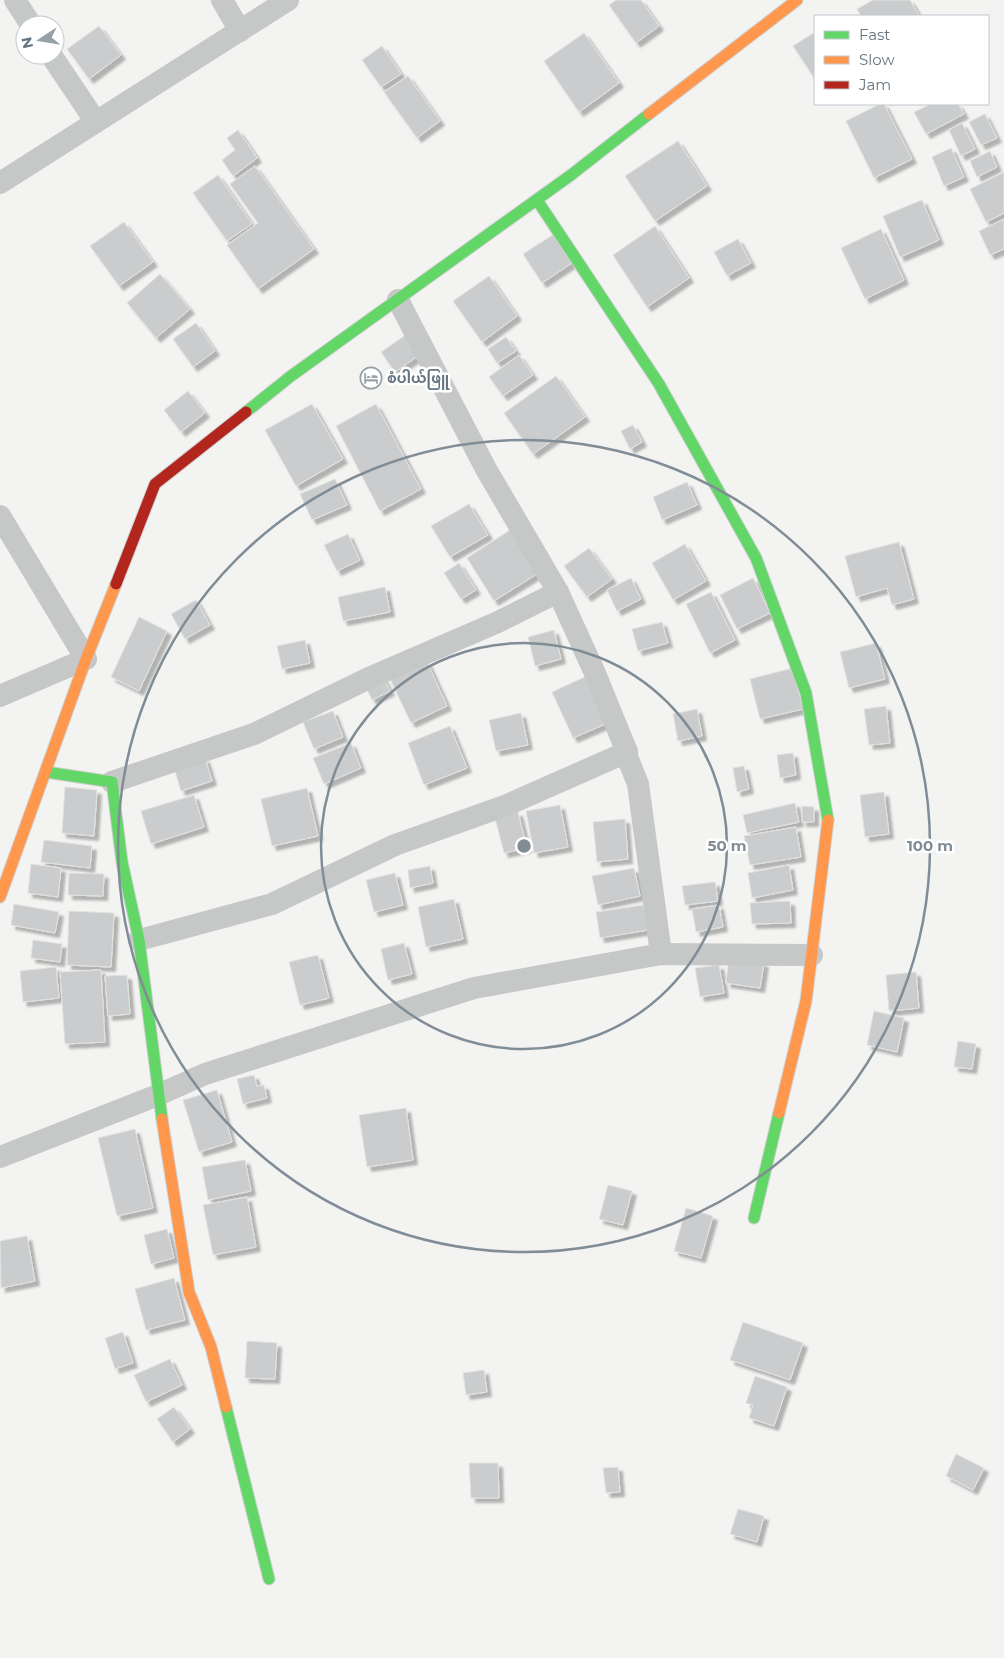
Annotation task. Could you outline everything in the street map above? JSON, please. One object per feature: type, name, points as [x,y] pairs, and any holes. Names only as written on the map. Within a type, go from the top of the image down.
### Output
[{"type":"street","points":[[15,0],[25,15]]},
{"type":"street","points":[[222,0],[240,31]]},
{"type":"street","points":[[0,183],[288,0]]},
{"type":"street","points":[[0,897],[86,659],[155,484],[291,376],[537,200],[797,0]]},
{"type":"street","points":[[58,65],[96,122]]},
{"type":"street","points":[[537,200],[659,384],[756,558],[806,693],[828,820],[806,1001],[754,1218]]},
{"type":"street","points":[[398,300],[486,469],[558,592],[627,752],[626,754],[638,784],[660,954]]},
{"type":"street","points":[[0,516],[86,659]]},
{"type":"street","points":[[46,772],[112,782],[254,734],[372,677],[498,622],[558,592]]},
{"type":"street","points":[[0,696],[86,659]]},
{"type":"street","points":[[139,940],[272,904],[395,845],[507,805],[627,752]]},
{"type":"street","points":[[112,782],[122,862],[139,940],[158,1095],[189,1292],[211,1347],[269,1579]]},
{"type":"street","points":[[0,1157],[158,1095],[205,1074],[474,988],[660,954],[812,955]]},
{"type":"building","points":[[616,0],[641,0],[659,26],[636,43],[609,5]]},
{"type":"building","points":[[873,0],[910,0],[918,15],[860,15],[857,9]]},
{"type":"building","points":[[99,26],[121,55],[89,79],[67,49]]},
{"type":"building","points":[[584,33],[619,83],[579,112],[544,61]]},
{"type":"building","points":[[814,33],[814,78],[793,46]]},
{"type":"building","points":[[382,46],[401,74],[381,87],[362,60]]},
{"type":"building","points":[[408,76],[440,121],[417,138],[384,92]]},
{"type":"building","points":[[878,105],[885,105],[912,159],[874,178],[846,121]]},
{"type":"building","points":[[929,105],[959,105],[964,114],[926,134],[914,112]]},
{"type":"building","points":[[985,114],[997,138],[981,145],[969,122]]},
{"type":"building","points":[[962,123],[975,149],[961,156],[949,130]]},
{"type":"building","points":[[238,130],[257,158],[233,176],[222,160],[235,150],[227,138]]},
{"type":"building","points":[[678,141],[707,186],[655,221],[625,176]]},
{"type":"building","points":[[951,148],[964,177],[944,186],[932,157]]},
{"type":"building","points":[[990,151],[997,167],[977,177],[970,161]]},
{"type":"building","points":[[255,166],[314,249],[258,289],[227,245],[258,223],[230,184]]},
{"type":"building","points":[[1004,172],[1004,213],[986,222],[970,189]]},
{"type":"building","points":[[218,175],[252,224],[227,241],[193,193]]},
{"type":"building","points":[[922,200],[939,240],[900,257],[883,216]]},
{"type":"building","points":[[1004,219],[1004,249],[990,255],[979,231]]},
{"type":"building","points":[[124,222],[153,262],[119,286],[90,246]]},
{"type":"building","points":[[655,226],[689,278],[647,307],[613,255]]},
{"type":"building","points":[[881,229],[904,280],[865,299],[841,248]]},
{"type":"building","points":[[554,234],[572,263],[542,283],[523,254]]},
{"type":"building","points":[[738,239],[751,263],[727,276],[714,252]]},
{"type":"building","points":[[160,274],[190,309],[156,338],[127,303]]},
{"type":"building","points":[[489,276],[517,316],[482,342],[453,301]]},
{"type":"building","points":[[196,323],[215,351],[193,367],[173,339]]},
{"type":"building","points":[[407,334],[421,354],[395,372],[381,352]]},
{"type":"building","points":[[506,337],[516,351],[497,363],[488,349]]},
{"type":"building","points":[[519,355],[533,375],[503,396],[489,377]]},
{"type":"building","points":[[556,376],[585,417],[533,454],[504,413]]},
{"type":"building","points":[[188,391],[205,413],[181,432],[164,410]]},
{"type":"building","points":[[312,404],[343,459],[296,486],[265,430]]},
{"type":"building","points":[[376,404],[421,489],[380,511],[336,426]]},
{"type":"building","points":[[633,425],[642,442],[630,449],[621,431]]},
{"type":"building","points":[[335,479],[347,505],[312,520],[300,494]]},
{"type":"building","points":[[687,482],[697,505],[662,520],[653,497]]},
{"type":"building","points":[[469,504],[488,535],[450,557],[431,526]]},
{"type":"building","points":[[510,530],[537,574],[494,601],[467,558]]},
{"type":"building","points":[[348,534],[360,560],[337,571],[324,545]]},
{"type":"building","points":[[899,542],[914,599],[892,605],[887,588],[856,597],[845,556]]},
{"type":"building","points":[[685,544],[706,581],[673,600],[652,563]]},
{"type":"building","points":[[589,548],[612,579],[587,597],[564,566]]},
{"type":"building","points":[[459,563],[476,590],[461,599],[444,573]]},
{"type":"building","points":[[631,578],[641,599],[617,611],[607,590]]},
{"type":"building","points":[[753,578],[770,613],[737,629],[720,595]]},
{"type":"building","points":[[385,587],[390,612],[343,621],[338,597]]},
{"type":"building","points":[[711,592],[735,640],[710,653],[686,604]]},
{"type":"building","points":[[196,600],[210,625],[185,639],[171,614]]},
{"type":"building","points":[[139,617],[167,631],[139,691],[111,677]]},
{"type":"building","points":[[662,622],[668,643],[638,651],[632,629]]},
{"type":"building","points":[[554,630],[561,659],[535,666],[528,637]]},
{"type":"building","points":[[305,640],[310,663],[282,669],[277,646]]},
{"type":"building","points":[[876,643],[885,679],[849,688],[840,652]]},
{"type":"building","points":[[427,662],[447,706],[411,723],[390,679]]},
{"type":"building","points":[[793,668],[803,709],[760,719],[750,679]]},
{"type":"building","points":[[589,675],[610,722],[573,738],[552,692]]},
{"type":"building","points":[[382,676],[390,691],[372,700],[365,685]]},
{"type":"building","points":[[886,706],[890,743],[869,745],[864,709]]},
{"type":"building","points":[[697,709],[702,736],[678,741],[673,714]]},
{"type":"building","points":[[333,711],[343,737],[314,749],[303,722]]},
{"type":"building","points":[[521,713],[528,745],[496,751],[489,720]]},
{"type":"building","points":[[450,726],[467,768],[424,785],[408,743]]},
{"type":"building","points":[[351,743],[361,768],[324,784],[313,758]]},
{"type":"building","points":[[793,753],[796,775],[780,778],[777,755]]},
{"type":"building","points":[[205,758],[212,781],[181,791],[174,768]]},
{"type":"building","points":[[744,766],[749,789],[737,792],[733,768]]},
{"type":"building","points":[[65,787],[97,790],[94,836],[62,833]]},
{"type":"building","points":[[307,788],[318,836],[272,846],[261,799]]},
{"type":"building","points":[[884,792],[889,834],[865,837],[860,795]]},
{"type":"building","points":[[194,795],[204,827],[151,844],[141,811]]},
{"type":"building","points":[[795,803],[799,822],[747,833],[743,815]]},
{"type":"building","points":[[560,805],[568,847],[534,853],[526,811]]},
{"type":"building","points":[[802,806],[814,807],[814,822],[802,822]]},
{"type":"building","points":[[518,812],[527,848],[504,853],[495,818]]},
{"type":"building","points":[[625,819],[628,859],[597,862],[593,822]]},
{"type":"building","points":[[796,827],[801,857],[750,865],[744,836]]},
{"type":"building","points":[[44,840],[92,846],[90,868],[41,862]]},
{"type":"building","points":[[31,864],[61,868],[58,897],[28,893]]},
{"type":"building","points":[[789,865],[793,890],[752,898],[748,873]]},
{"type":"building","points":[[430,866],[433,883],[410,888],[408,870]]},
{"type":"building","points":[[634,868],[640,896],[598,905],[592,876]]},
{"type":"building","points":[[69,873],[104,874],[103,896],[68,895]]},
{"type":"building","points":[[395,873],[403,905],[374,912],[366,880]]},
{"type":"building","points":[[715,882],[718,901],[685,905],[682,886]]},
{"type":"building","points":[[454,899],[463,939],[426,947],[418,907]]},
{"type":"building","points":[[790,901],[791,923],[752,924],[750,903]]},
{"type":"building","points":[[14,904],[59,912],[55,933],[11,925]]},
{"type":"building","points":[[643,905],[648,930],[600,938],[596,912]]},
{"type":"building","points":[[719,905],[723,927],[696,932],[692,909]]},
{"type":"building","points":[[69,911],[114,913],[111,967],[67,965]]},
{"type":"building","points":[[33,940],[62,944],[60,962],[31,958]]},
{"type":"building","points":[[404,943],[412,974],[388,980],[381,949]]},
{"type":"building","points":[[318,955],[329,998],[300,1005],[289,962]]},
{"type":"building","points":[[729,957],[764,963],[760,988],[726,983]]},
{"type":"building","points":[[719,965],[724,993],[700,997],[695,968]]},
{"type":"building","points":[[56,967],[59,998],[23,1002],[20,971]]},
{"type":"building","points":[[101,970],[105,1042],[65,1044],[60,972]]},
{"type":"building","points":[[916,972],[919,1008],[889,1011],[886,975]]},
{"type":"building","points":[[127,975],[130,1014],[108,1016],[105,976]]},
{"type":"building","points":[[874,1011],[904,1018],[897,1052],[867,1045]]},
{"type":"building","points":[[958,1041],[976,1044],[972,1069],[954,1067]]},
{"type":"building","points":[[254,1075],[257,1086],[264,1085],[267,1098],[243,1104],[237,1079]]},
{"type":"building","points":[[217,1090],[232,1142],[199,1152],[183,1100]]},
{"type":"building","points":[[406,1108],[413,1160],[367,1167],[359,1115]]},
{"type":"building","points":[[135,1129],[153,1208],[117,1216],[98,1138]]},
{"type":"building","points":[[245,1160],[251,1191],[208,1200],[202,1167]]},
{"type":"building","points":[[608,1185],[632,1191],[623,1225],[599,1219]]},
{"type":"building","points":[[247,1197],[256,1247],[213,1255],[203,1205]]},
{"type":"building","points":[[686,1208],[713,1216],[701,1258],[674,1251]]},
{"type":"building","points":[[167,1229],[174,1258],[151,1264],[144,1235]]},
{"type":"building","points":[[27,1236],[35,1281],[1,1288],[0,1241]]},
{"type":"building","points":[[174,1278],[185,1320],[146,1330],[135,1289]]},
{"type":"building","points":[[743,1322],[803,1343],[790,1380],[730,1360]]},
{"type":"building","points":[[123,1332],[133,1363],[115,1369],[105,1338]]},
{"type":"building","points":[[247,1341],[277,1343],[275,1379],[245,1378]]},
{"type":"building","points":[[170,1359],[182,1385],[146,1402],[134,1375]]},
{"type":"building","points":[[484,1370],[487,1392],[466,1395],[463,1373]]},
{"type":"building","points":[[755,1376],[787,1387],[774,1426],[749,1418],[753,1405],[746,1403]]},
{"type":"building","points":[[174,1407],[190,1429],[173,1442],[157,1419]]},
{"type":"building","points":[[956,1454],[984,1468],[973,1490],[946,1476]]},
{"type":"building","points":[[469,1463],[498,1463],[499,1498],[471,1498]]},
{"type":"building","points":[[618,1467],[620,1492],[606,1493],[603,1468]]},
{"type":"building","points":[[738,1509],[764,1516],[757,1542],[730,1534]]},
{"type":"traffic: fast","points":[[246,412],[291,376],[571,175],[649,114]]},
{"type":"traffic: fast","points":[[537,200],[659,384],[756,558],[806,693],[828,820]]},
{"type":"traffic: fast","points":[[46,772],[112,782],[122,862],[139,940],[162,1119]]},
{"type":"traffic: fast","points":[[754,1218],[779,1113]]},
{"type":"traffic: fast","points":[[226,1407],[269,1579]]},
{"type":"traffic: slow","points":[[649,114],[797,0]]},
{"type":"traffic: slow","points":[[0,897],[86,659],[116,584]]},
{"type":"traffic: slow","points":[[779,1113],[806,1001],[828,820]]},
{"type":"traffic: slow","points":[[162,1119],[189,1292],[211,1347],[226,1407]]},
{"type":"traffic: jam","points":[[116,584],[155,484],[246,412]]},
{"type":"place","name":"စံပါယ်ဖြူ","points":[[371,378]]}]
